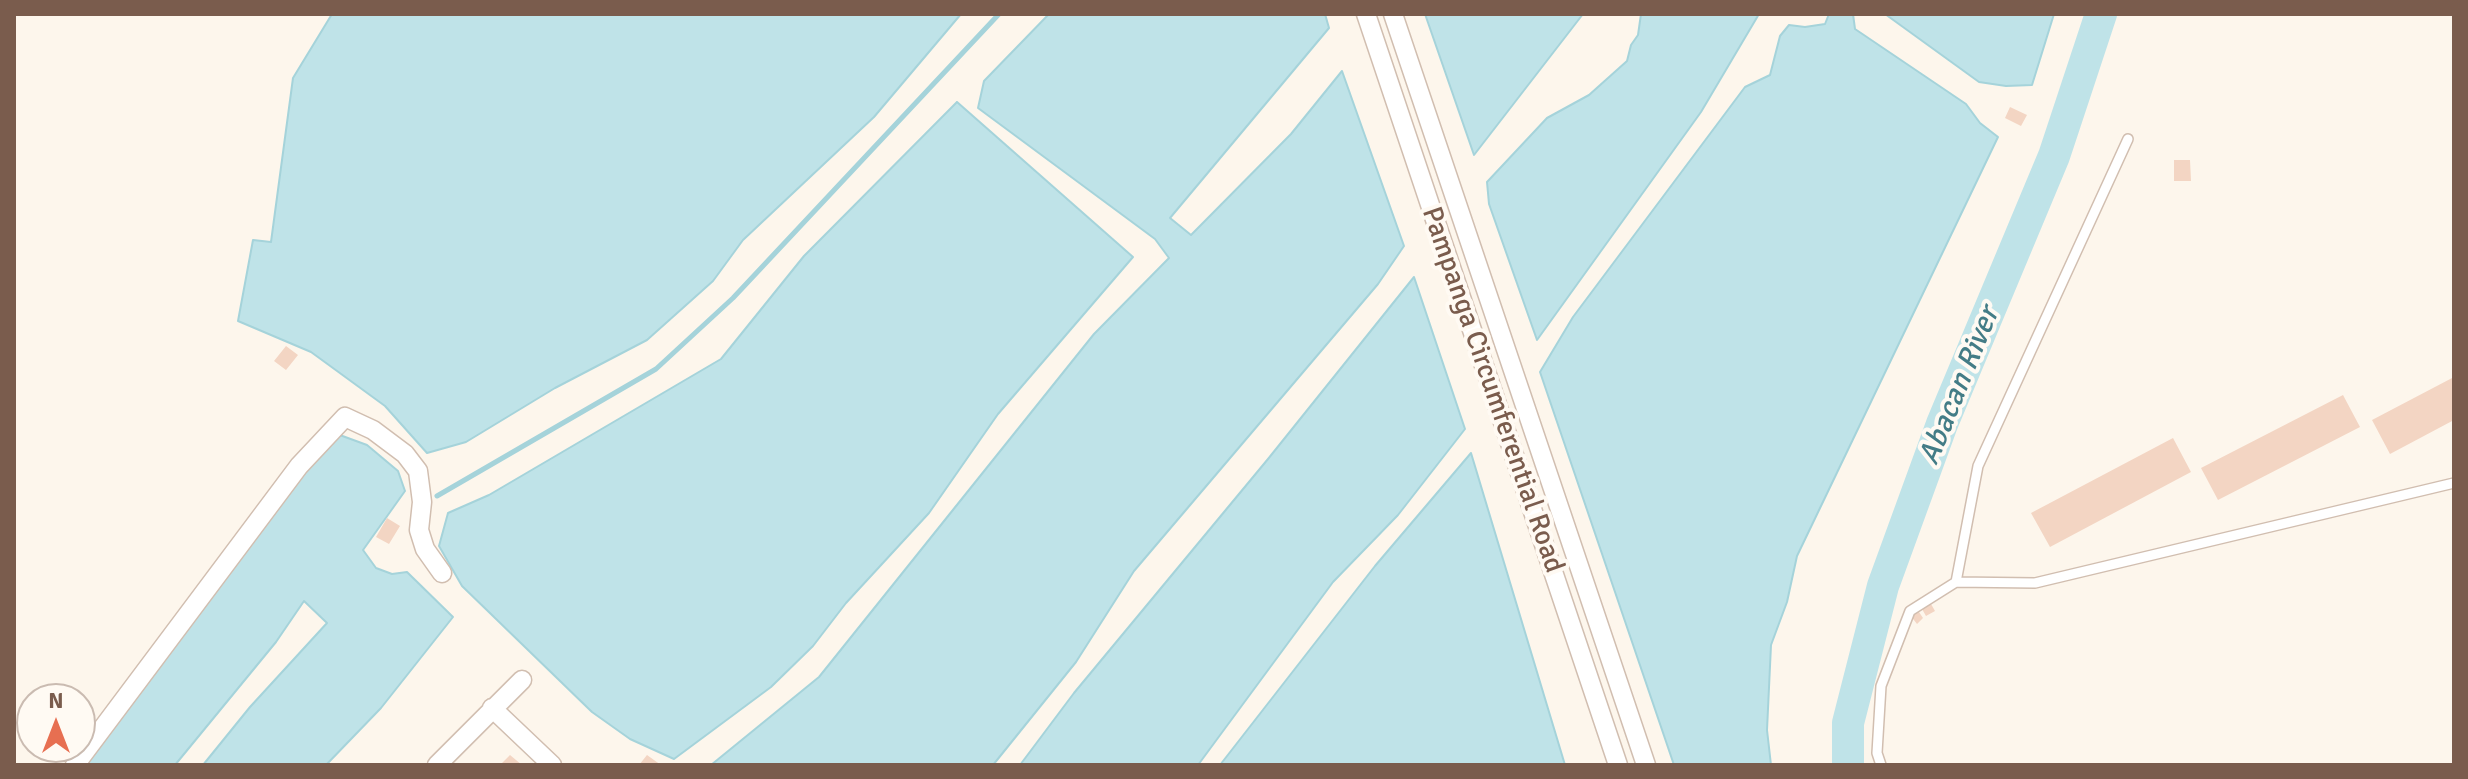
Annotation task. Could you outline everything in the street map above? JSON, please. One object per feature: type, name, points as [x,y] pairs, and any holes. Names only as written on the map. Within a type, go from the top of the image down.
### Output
[{"type":"street","name":"Pampanga Circumferential Road","points":[[1366,14],[1618,765]]},
{"type":"street","name":"Pampanga Circumferential Road","points":[[1393,14],[1646,765]]},
{"type":"street","points":[[75,765],[299,466],[345,417],[394,446],[418,471],[422,502],[419,530],[425,549],[442,573]]},
{"type":"street","points":[[437,765],[522,680]]},
{"type":"street","points":[[492,708],[552,765]]},
{"type":"lane","points":[[1956,582],[1978,466],[2128,139]]},
{"type":"lane","points":[[1881,765],[1877,753],[1881,686],[1910,611],[1956,582],[2035,583],[2454,483]]},
{"type":"water","points":[[332,14],[961,14],[874,117],[743,240],[713,281],[647,340],[555,388],[466,442],[427,453],[385,406],[311,352],[238,321],[253,240],[271,242],[293,78]]},
{"type":"water","points":[[1049,14],[1325,14],[1329,28],[1170,218],[1191,235],[1291,134],[1342,71],[1404,246],[1378,284],[1134,571],[1076,662],[993,765],[711,765],[819,677],[1094,334],[1169,258],[1155,239],[978,108],[984,81]]},
{"type":"water","points":[[1425,14],[1583,14],[1474,155]]},
{"type":"water","points":[[1641,14],[1759,14],[1701,112],[1537,340],[1489,204],[1487,182],[1547,118],[1589,95],[1627,61],[1631,45],[1638,35]]},
{"type":"water","points":[[1829,14],[1853,14],[1855,29],[1966,104],[1980,123],[1998,137],[1797,556],[1787,602],[1771,645],[1767,730],[1771,765],[1674,765],[1540,372],[1573,317],[1745,87],[1770,75],[1780,36],[1789,25],[1805,27],[1825,24]]},
{"type":"water","points":[[1885,14],[2054,14],[2032,85],[2006,86],[1979,82]]},
{"type":"water","points":[[957,102],[1133,257],[998,414],[929,513],[846,603],[813,646],[771,687],[674,759],[630,739],[592,712],[462,586],[439,546],[448,513],[489,495],[721,359],[804,256]]},
{"type":"water","points":[[1414,277],[1465,429],[1398,515],[1333,582],[1198,765],[1020,765],[1074,693]]},
{"type":"water","points":[[337,434],[367,445],[398,471],[405,491],[363,550],[376,568],[392,574],[407,572],[453,617],[381,708],[326,765],[203,765],[250,707],[327,623],[304,601],[276,642],[175,765],[85,765],[96,763],[96,750],[270,511]]},
{"type":"water","points":[[1471,453],[1565,765],[1220,765],[1375,566]]},
{"type":"building","points":[[2010,107],[2027,115],[2021,126],[2005,118]]},
{"type":"building","points":[[2174,160],[2190,160],[2191,181],[2174,181]]},
{"type":"building","points":[[286,346],[298,355],[286,370],[274,361]]},
{"type":"building","points":[[2454,377],[2454,420],[2390,454],[2372,420]]},
{"type":"building","points":[[2343,395],[2360,427],[2218,500],[2201,468]]},
{"type":"building","points":[[2173,438],[2191,472],[2050,547],[2031,513]]},
{"type":"building","points":[[387,518],[400,526],[389,544],[376,537]]},
{"type":"building","points":[[1931,604],[1935,611],[1926,616],[1922,609]]},
{"type":"building","points":[[1917,609],[1923,618],[1917,624],[1910,615]]},
{"type":"building","points":[[510,755],[522,765],[500,765]]},
{"type":"building","points":[[647,755],[661,765],[639,765]]},
{"type":"waterway","points":[[437,496],[656,369],[733,298],[999,14]]},
{"type":"waterway","name":"Abacan River","points":[[1848,765],[1848,723],[1883,586],[1942,424],[2054,156],[2101,14]]}]
